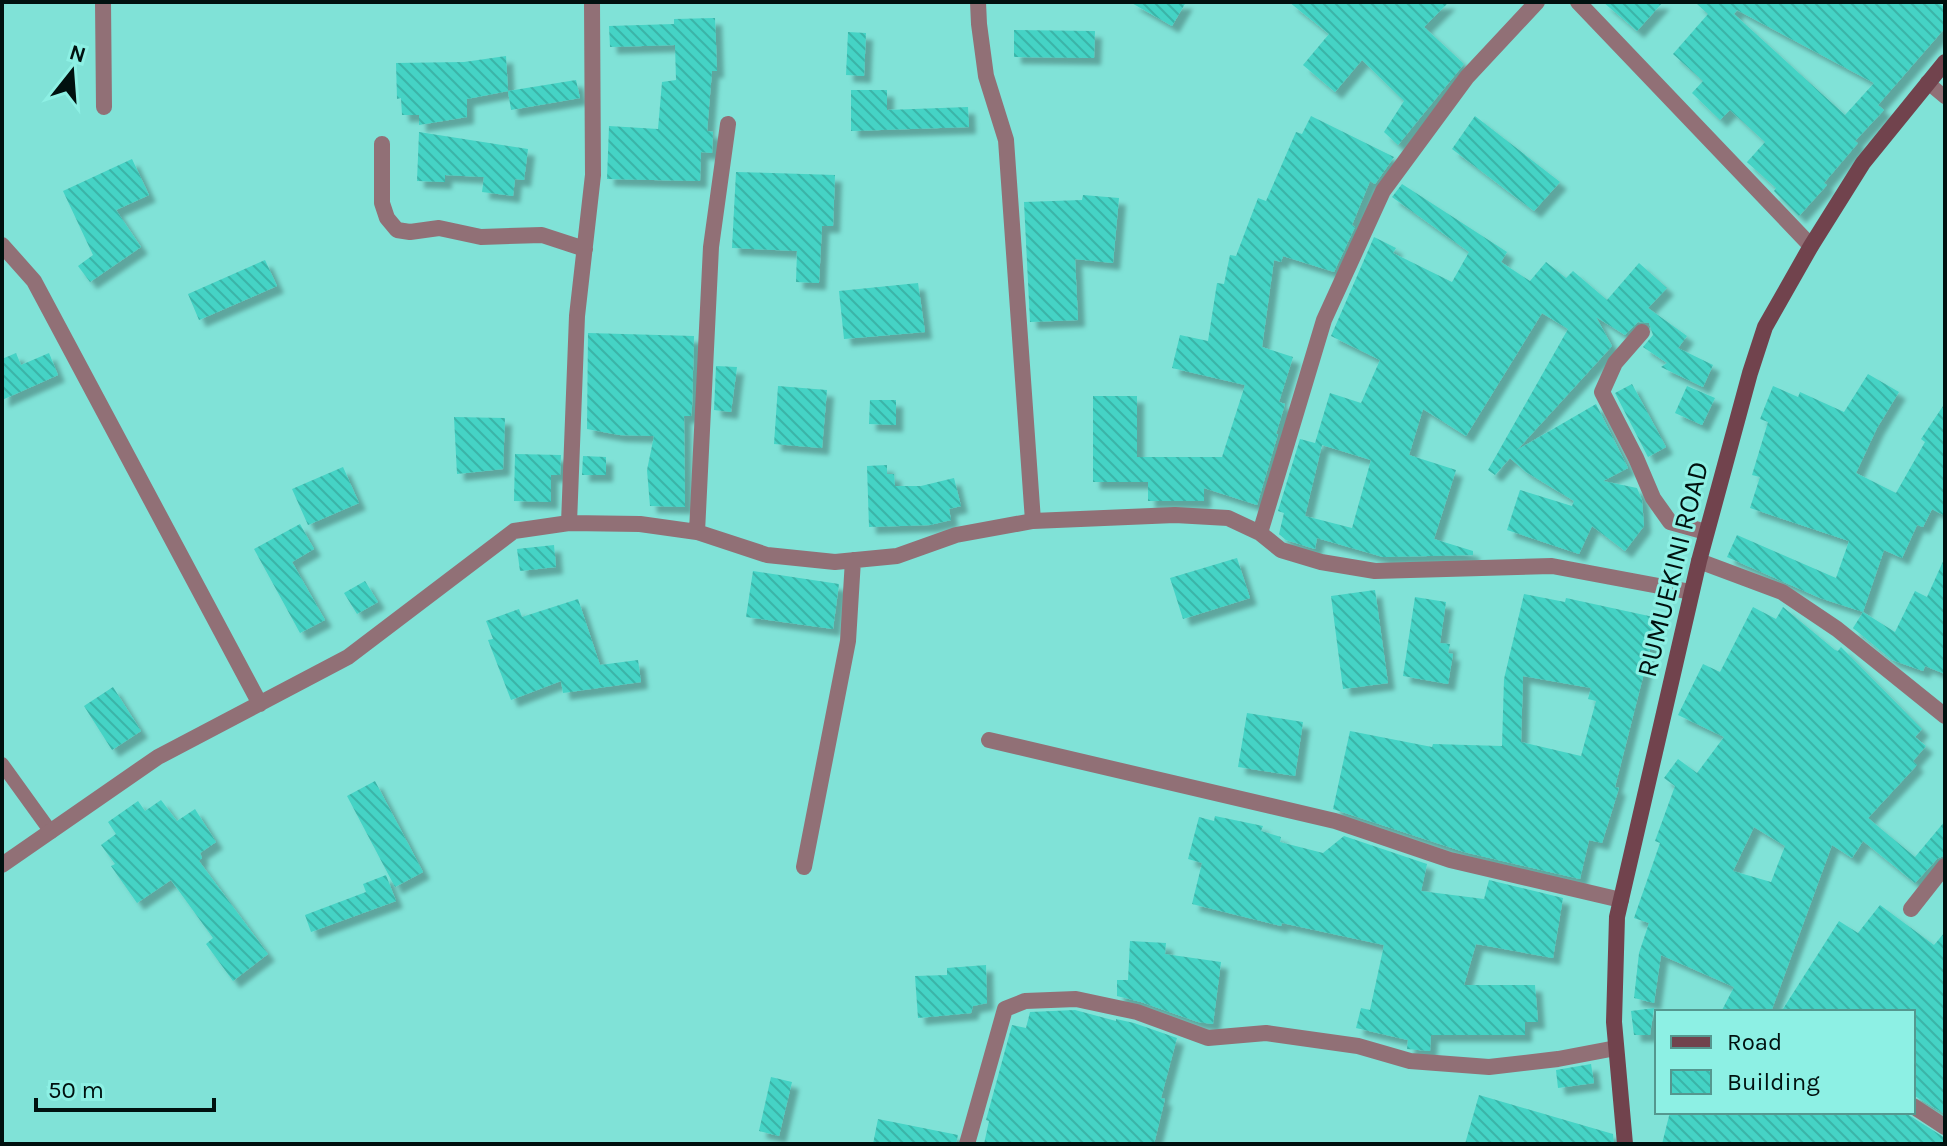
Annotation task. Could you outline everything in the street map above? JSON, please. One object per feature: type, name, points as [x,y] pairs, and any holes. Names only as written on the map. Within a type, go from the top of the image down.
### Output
[{"type":"street","points":[[103,2],[104,107]]},
{"type":"street","points":[[569,523],[577,316],[593,175],[592,2]]},
{"type":"street","points":[[978,2],[986,76],[1006,140],[1033,521]]},
{"type":"street","points":[[1260,533],[1324,320],[1383,191],[1467,77],[1537,2]]},
{"type":"street","points":[[1578,2],[1811,246]]},
{"type":"street","name":"RUMUEKINI ROAD","points":[[1625,1144],[1614,1022],[1621,900],[1691,592],[1750,373],[1765,327],[1863,163],[1945,62]]},
{"type":"street","points":[[697,532],[711,247],[728,124]]},
{"type":"street","points":[[382,144],[382,203],[387,218],[397,230],[410,232],[439,228],[481,237],[542,235],[585,249]]},
{"type":"street","points":[[2,245],[34,281],[260,704]]},
{"type":"street","points":[[1642,332],[1615,363],[1602,392],[1653,498],[1670,522],[1706,532]]},
{"type":"street","points":[[2,865],[158,757],[348,657],[514,531],[569,523],[640,524],[697,532],[767,555],[835,562],[897,556],[956,535],[1033,521],[1175,515],[1228,518],[1260,533],[1281,550],[1321,562],[1375,571],[1552,566],[1691,592]]},
{"type":"street","points":[[804,867],[848,641],[853,560]]},
{"type":"street","points":[[1699,561],[1782,592],[1837,629],[1945,716]]},
{"type":"street","points":[[989,740],[1335,821],[1450,860],[1621,900]]},
{"type":"street","points":[[1911,909],[1945,866]]},
{"type":"street","points":[[967,1144],[1005,1009],[1025,1001],[1076,999],[1137,1012],[1208,1038],[1266,1033],[1358,1046],[1410,1061],[1489,1067],[1616,1048]]},
{"type":"street","points":[[1915,1107],[1945,1127]]},
{"type":"lane","points":[[1927,82],[1945,97]]},
{"type":"lane","points":[[2,764],[51,832]]},
{"type":"building","points":[[1130,2],[1186,2],[1172,26]]},
{"type":"building","points":[[1289,2],[1449,2],[1424,27],[1464,64],[1398,145],[1384,132],[1404,101],[1362,60],[1335,92],[1303,65],[1329,34]]},
{"type":"building","points":[[1603,2],[1663,2],[1637,31]]},
{"type":"building","points":[[1695,2],[1937,2],[1945,8],[1945,28],[1878,105],[1884,110],[1855,141],[1858,143],[1824,183],[1827,185],[1799,216],[1774,191],[1776,188],[1747,162],[1765,142],[1730,110],[1720,120],[1692,93],[1703,81],[1673,54],[1708,14]],"holes":[[[1737,10],[1874,83],[1845,115],[1734,14]]]},
{"type":"building","points":[[715,18],[717,71],[712,71],[707,131],[713,132],[712,153],[701,152],[700,181],[607,179],[609,126],[658,129],[662,82],[676,80],[675,45],[610,47],[609,26],[674,24],[674,19]]},
{"type":"building","points":[[1014,30],[1095,31],[1094,58],[1014,57]]},
{"type":"building","points":[[848,32],[866,33],[864,76],[846,75]]},
{"type":"building","points":[[506,56],[508,91],[467,99],[467,117],[419,125],[419,115],[402,115],[401,98],[397,99],[396,63],[464,62]]},
{"type":"building","points":[[576,80],[580,98],[511,110],[508,91]]},
{"type":"building","points":[[851,90],[887,90],[887,110],[968,107],[969,127],[851,131]]},
{"type":"building","points":[[1311,116],[1394,157],[1375,184],[1370,181],[1352,225],[1355,227],[1334,272],[1283,256],[1281,262],[1274,260],[1262,347],[1293,357],[1279,402],[1285,404],[1278,434],[1257,505],[1204,488],[1204,501],[1148,501],[1148,482],[1093,482],[1093,396],[1137,396],[1137,457],[1222,457],[1245,385],[1172,368],[1180,335],[1208,341],[1217,283],[1224,284],[1230,255],[1236,256],[1258,198],[1266,201],[1296,132],[1302,134]]},
{"type":"building","points":[[1475,116],[1560,182],[1534,211],[1452,149]]},
{"type":"building","points":[[419,132],[528,149],[524,180],[515,179],[513,196],[482,192],[484,177],[445,175],[445,182],[417,181]]},
{"type":"building","points":[[132,159],[149,195],[116,210],[141,247],[90,282],[78,266],[93,255],[63,191]]},
{"type":"building","points":[[736,172],[835,175],[833,226],[822,226],[819,283],[796,282],[797,251],[732,248]]},
{"type":"building","points":[[1402,184],[1507,252],[1501,262],[1530,281],[1546,262],[1566,278],[1573,271],[1607,300],[1639,263],[1667,288],[1648,308],[1687,336],[1678,348],[1713,365],[1703,387],[1661,367],[1667,363],[1643,347],[1653,335],[1649,323],[1638,322],[1625,335],[1596,317],[1612,346],[1517,450],[1596,404],[1628,468],[1603,481],[1637,488],[1642,500],[1644,526],[1625,551],[1592,526],[1579,554],[1507,530],[1520,490],[1572,506],[1574,501],[1526,472],[1510,458],[1495,475],[1488,470],[1568,329],[1542,313],[1466,436],[1423,409],[1409,455],[1456,470],[1434,539],[1473,551],[1473,555],[1383,557],[1317,538],[1315,549],[1286,540],[1279,534],[1284,513],[1278,511],[1300,439],[1315,443],[1330,393],[1361,403],[1380,360],[1331,336],[1374,237],[1396,248],[1393,253],[1452,282],[1469,252],[1392,197]],"holes":[[[1322,445],[1371,460],[1352,528],[1305,516]]]},
{"type":"building","points":[[1083,195],[1119,198],[1113,263],[1075,259],[1078,320],[1030,322],[1024,202],[1082,200]]},
{"type":"building","points":[[265,260],[277,286],[199,320],[188,294]]},
{"type":"building","points":[[918,283],[925,332],[844,339],[839,291]]},
{"type":"building","points":[[588,333],[694,336],[691,416],[684,416],[685,507],[650,506],[647,470],[654,436],[619,435],[587,429]]},
{"type":"building","points":[[16,353],[21,365],[49,353],[58,375],[2,400],[2,359]]},
{"type":"building","points":[[716,366],[737,367],[731,412],[714,410]]},
{"type":"building","points":[[1868,374],[1899,392],[1877,428],[1856,473],[1896,493],[1925,442],[1921,439],[1945,403],[1945,516],[1932,509],[1923,527],[1917,525],[1902,558],[1884,550],[1863,612],[1820,598],[1727,557],[1737,535],[1836,578],[1849,541],[1750,508],[1760,477],[1752,475],[1768,422],[1760,419],[1773,386],[1798,397],[1800,392],[1844,412]]},
{"type":"building","points":[[1632,384],[1666,447],[1648,457],[1615,393]]},
{"type":"building","points":[[778,386],[827,390],[822,448],[774,444]]},
{"type":"building","points":[[1687,386],[1715,398],[1702,425],[1675,413]]},
{"type":"building","points":[[870,400],[896,400],[896,425],[869,424]]},
{"type":"building","points":[[454,417],[505,418],[503,469],[457,474]]},
{"type":"building","points":[[515,454],[561,455],[560,475],[551,475],[551,502],[514,501]]},
{"type":"building","points":[[583,456],[606,457],[606,475],[582,475]]},
{"type":"building","points":[[887,465],[887,474],[894,474],[895,486],[921,486],[954,478],[961,506],[949,509],[951,520],[930,525],[869,527],[867,466]]},
{"type":"building","points":[[343,467],[359,503],[308,525],[292,489]]},
{"type":"building","points":[[300,524],[314,549],[292,562],[325,620],[300,633],[254,549]]},
{"type":"building","points":[[554,545],[556,567],[520,571],[517,549]]},
{"type":"building","points":[[1945,557],[1945,674],[1925,666],[1923,671],[1892,660],[1853,628],[1863,612],[1895,632],[1915,591],[1927,597]]},
{"type":"building","points":[[1237,558],[1250,598],[1183,619],[1170,578]]},
{"type":"building","points":[[753,571],[839,584],[833,629],[746,617]]},
{"type":"building","points":[[365,581],[378,602],[357,614],[344,593]]},
{"type":"building","points":[[1375,590],[1388,683],[1343,689],[1331,596]]},
{"type":"building","points":[[1524,594],[1565,602],[1566,598],[1658,618],[1615,787],[1619,788],[1602,843],[1589,840],[1580,879],[1464,852],[1333,809],[1350,731],[1432,747],[1433,744],[1502,746],[1504,679]],"holes":[[[1523,676],[1591,688],[1588,699],[1596,701],[1581,756],[1521,742]]]},
{"type":"building","points":[[1415,597],[1446,602],[1440,643],[1450,644],[1448,653],[1453,654],[1448,684],[1403,676]]},
{"type":"building","points":[[578,599],[600,665],[638,660],[641,682],[563,693],[561,681],[511,700],[488,640],[493,639],[486,621],[519,609],[522,617]]},
{"type":"building","points":[[1753,607],[1776,619],[1783,607],[1835,650],[1841,647],[1922,729],[1915,737],[1926,746],[1913,761],[1917,765],[1868,818],[1915,857],[1945,821],[1945,855],[1937,859],[1915,883],[1863,841],[1852,858],[1832,845],[1772,1010],[1722,1010],[1734,987],[1661,955],[1654,1003],[1634,998],[1639,953],[1649,923],[1634,918],[1660,843],[1655,841],[1675,786],[1664,778],[1678,759],[1697,773],[1724,737],[1678,715],[1703,664],[1720,672]],"holes":[[[1754,827],[1785,846],[1771,882],[1733,871]]]},
{"type":"building","points":[[113,687],[141,731],[112,750],[84,706]]},
{"type":"building","points":[[1247,713],[1303,722],[1295,776],[1238,767]]},
{"type":"building","points":[[375,781],[423,872],[395,887],[347,796]]},
{"type":"building","points":[[161,800],[177,821],[195,809],[216,842],[200,853],[202,858],[199,861],[268,954],[233,981],[206,944],[213,938],[171,880],[137,903],[111,866],[115,864],[101,845],[116,834],[108,822],[138,801],[145,811]]},
{"type":"building","points":[[1215,816],[1263,826],[1261,831],[1281,837],[1280,842],[1323,853],[1344,836],[1427,864],[1421,891],[1484,899],[1489,880],[1563,898],[1553,958],[1476,944],[1464,985],[1535,985],[1538,1022],[1525,1022],[1525,1035],[1431,1035],[1430,1051],[1407,1049],[1408,1040],[1356,1028],[1361,1008],[1370,1010],[1384,945],[1282,923],[1281,926],[1192,904],[1202,863],[1188,859],[1199,817],[1214,821]]},
{"type":"building","points":[[386,875],[396,901],[311,932],[305,915],[366,892],[363,884]]},
{"type":"building","points":[[1880,905],[1934,945],[1945,932],[1945,1114],[1915,1096],[1915,1010],[1782,1010],[1839,921],[1858,933]]},
{"type":"building","points":[[1130,941],[1166,943],[1165,954],[1221,962],[1213,1024],[1117,996],[1117,980],[1128,980]]},
{"type":"building","points":[[986,965],[987,1003],[973,1006],[971,1013],[918,1018],[915,976],[947,975],[947,968]]},
{"type":"building","points":[[1654,1008],[1650,1035],[1634,1035],[1631,1011]]},
{"type":"building","points":[[1075,1010],[1134,1023],[1177,1038],[1161,1098],[1165,1099],[1154,1144],[984,1144],[989,1121],[986,1120],[1012,1025],[1026,1028],[1030,1012]]},
{"type":"building","points":[[1591,1064],[1594,1083],[1558,1088],[1556,1070]]},
{"type":"building","points":[[771,1077],[792,1082],[779,1136],[759,1131]]},
{"type":"building","points":[[1479,1095],[1613,1134],[1614,1144],[1465,1144]]},
{"type":"building","points":[[1670,1114],[1907,1114],[1945,1138],[1945,1144],[1662,1144]]},
{"type":"building","points":[[878,1119],[958,1135],[956,1144],[873,1144]]}]
